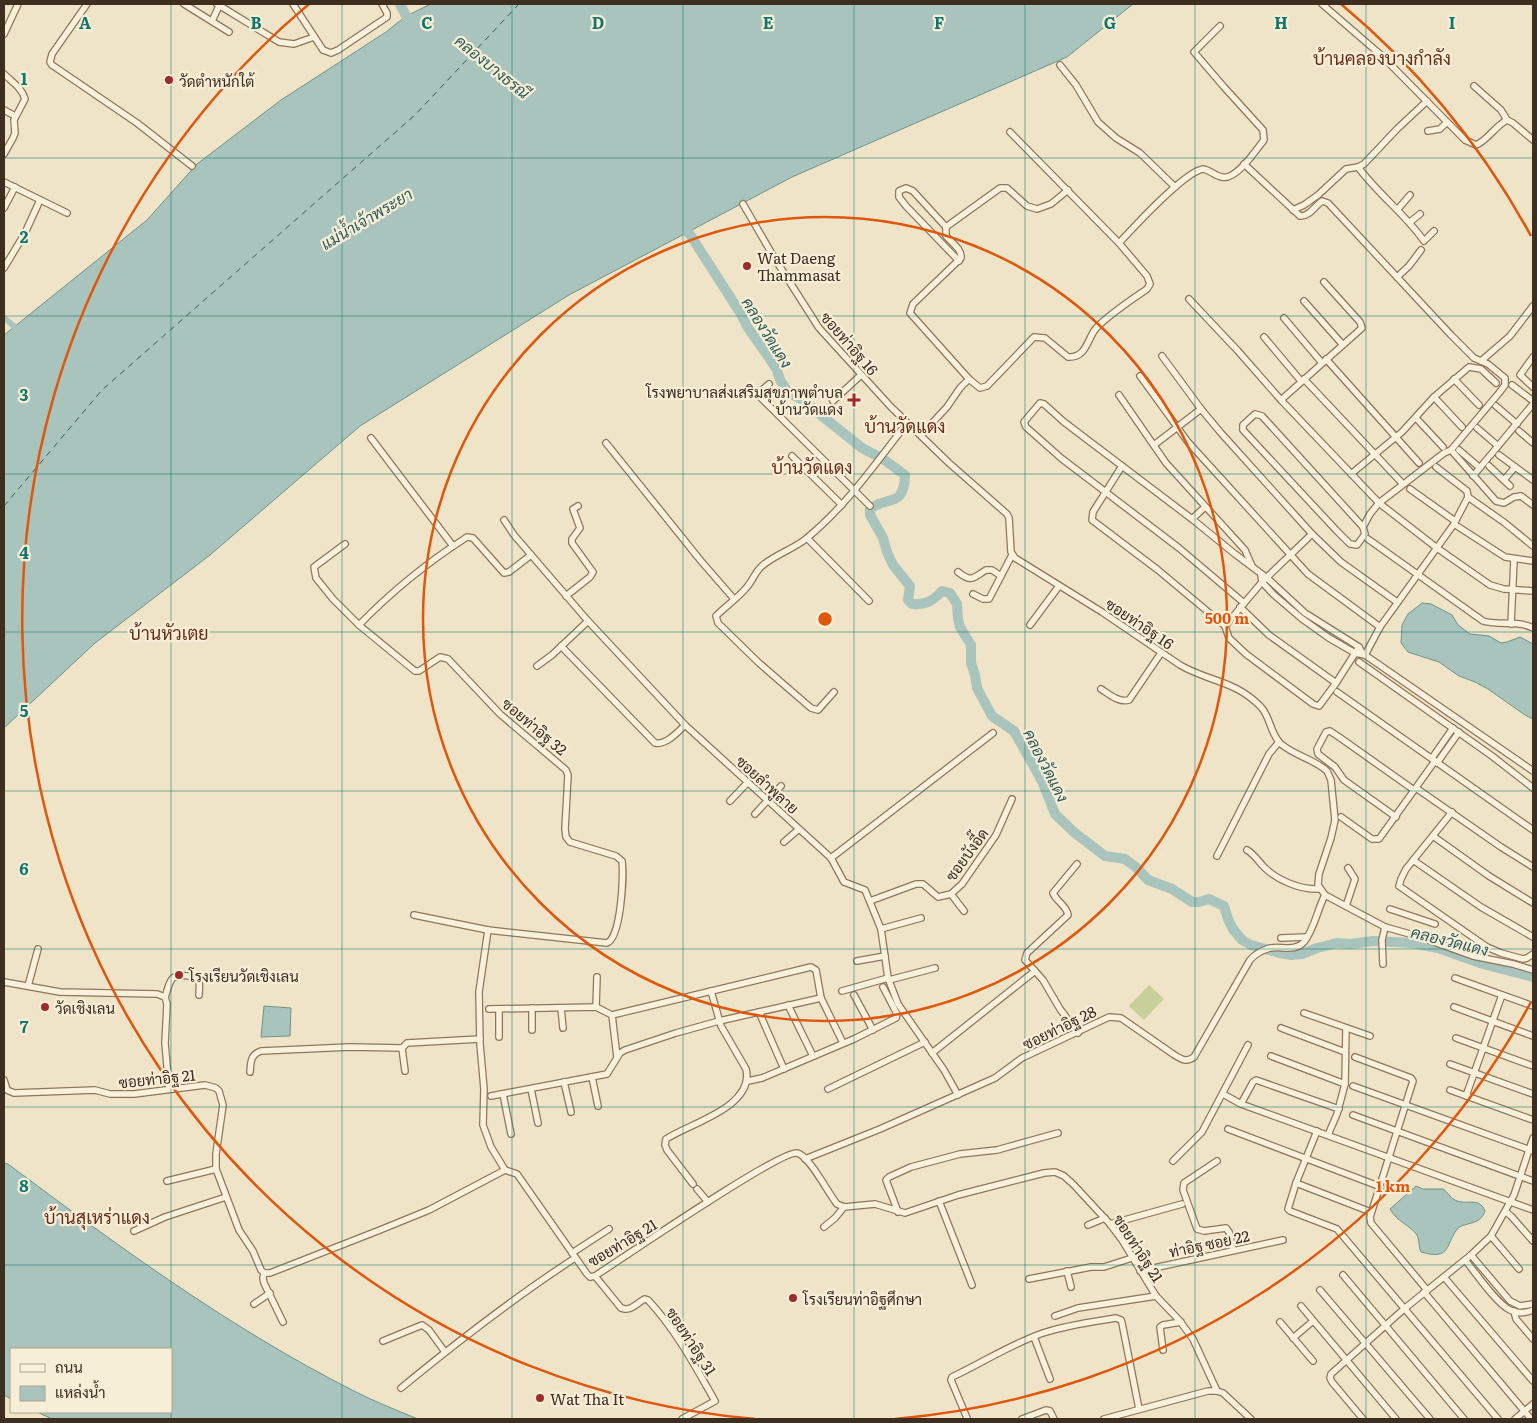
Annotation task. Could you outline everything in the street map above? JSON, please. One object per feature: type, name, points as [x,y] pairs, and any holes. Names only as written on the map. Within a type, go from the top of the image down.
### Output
[{"type":"street","points":[[4,34],[18,4]]},
{"type":"street","points":[[87,4],[52,54],[50,62],[137,123],[192,166]]},
{"type":"street","points":[[184,4],[229,32]]},
{"type":"street","points":[[292,4],[325,52],[331,53],[387,17],[382,4]]},
{"type":"street","points":[[1322,4],[1381,55],[1465,140],[1476,145],[1507,120]]},
{"type":"street","points":[[212,21],[218,5],[279,42],[294,44],[314,37]]},
{"type":"street","points":[[1119,243],[1176,187],[1199,170],[1208,170],[1225,178],[1234,174],[1264,140],[1264,130],[1194,52],[1220,26]]},
{"type":"street","points":[[1060,65],[1076,85],[1098,122],[1116,138],[1140,153],[1176,187]]},
{"type":"street","points":[[4,74],[19,88],[25,98],[15,116],[15,133],[4,154]]},
{"type":"street","points":[[1474,86],[1502,110],[1507,120],[1513,122],[1533,140]]},
{"type":"street","points":[[1292,210],[1304,205],[1318,195],[1346,169],[1364,164],[1427,101]]},
{"type":"street","points":[[4,110],[15,116]]},
{"type":"street","points":[[1428,131],[1440,129],[1447,122]]},
{"type":"street","points":[[959,261],[906,206],[899,197],[899,191],[906,188],[913,191],[946,227],[946,236],[961,252],[959,261],[913,304],[910,314],[969,379],[980,388],[987,386],[1034,337],[1045,338],[1068,357],[1075,357],[1089,344],[1097,328],[1149,286],[1150,282],[1147,276],[1119,243],[1010,132]]},
{"type":"street","points":[[1244,164],[1296,214],[1304,217],[1322,201],[1328,203],[1474,358],[1502,374],[1505,378],[1505,385],[1450,450],[1379,503],[1370,514],[1363,528]]},
{"type":"street","points":[[1358,167],[1376,189],[1410,222],[1424,241],[1434,231]]},
{"type":"street","points":[[4,182],[67,213]]},
{"type":"street","points":[[4,208],[15,187]]},
{"type":"street","points":[[946,227],[1000,188],[1007,188],[1027,206],[1037,209],[1051,204],[1068,190]]},
{"type":"street","points":[[1398,209],[1410,195]]},
{"type":"street","points":[[4,268],[25,233],[40,200]]},
{"type":"street","name":"ซอยท่าอิฐ 16","points":[[743,204],[814,322],[907,423],[1007,514],[1009,518],[1012,555],[1190,671],[1234,687],[1253,700],[1266,714],[1279,742]]},
{"type":"street","points":[[1410,222],[1420,214]]},
{"type":"street","points":[[1397,277],[1421,250]]},
{"type":"street","points":[[1281,400],[1361,330],[1362,326],[1324,282]]},
{"type":"street","points":[[1189,299],[1281,400],[1379,503],[1437,548],[1490,585],[1504,589],[1533,591]]},
{"type":"street","points":[[1304,301],[1343,345]]},
{"type":"street","points":[[1481,362],[1510,336],[1533,306]]},
{"type":"street","points":[[1284,318],[1396,436],[1419,463]]},
{"type":"street","points":[[1264,337],[1401,482]]},
{"type":"street","points":[[1162,356],[1201,409],[1312,534],[1341,562],[1397,602]]},
{"type":"street","points":[[1533,357],[1520,375],[1533,387]]},
{"type":"street","points":[[1351,474],[1416,418],[1434,397],[1469,367],[1481,369],[1496,383]]},
{"type":"street","points":[[833,401],[862,375]]},
{"type":"street","points":[[1140,376],[1211,468],[1314,580],[1380,627]]},
{"type":"street","points":[[921,435],[947,408],[960,388],[969,379]]},
{"type":"street","points":[[1454,379],[1479,405]]},
{"type":"street","points":[[769,384],[760,393],[761,398],[856,490],[870,506]]},
{"type":"street","points":[[1473,476],[1533,403],[1512,385]]},
{"type":"street","points":[[1119,395],[1166,463],[1245,550],[1252,566]]},
{"type":"street","points":[[1434,397],[1462,427]]},
{"type":"street","points":[[1336,684],[1269,635],[1242,605],[1179,548],[1045,445],[1026,427],[1024,422],[1040,403],[1044,404],[1064,422],[1252,566],[1264,578],[1273,594],[1303,615],[1359,646],[1361,654]]},
{"type":"street","points":[[1496,406],[1517,424]]},
{"type":"street","points":[[1154,445],[1201,409]]},
{"type":"street","points":[[1255,414],[1262,416],[1363,528],[1366,532],[1364,537],[1357,545],[1350,544],[1243,430],[1243,425],[1255,414]]},
{"type":"street","points":[[1416,418],[1443,447]]},
{"type":"street","points":[[834,692],[821,707],[814,710],[759,663],[716,621],[716,616],[747,587],[754,574],[764,564],[788,552],[807,538],[842,505],[856,490],[907,423]]},
{"type":"street","points":[[1477,428],[1498,446]]},
{"type":"street","points":[[1518,431],[1533,443]]},
{"type":"street","points":[[371,438],[453,546]]},
{"type":"street","points":[[606,443],[734,599]]},
{"type":"street","points":[[1450,450],[1500,504],[1521,496],[1533,505]]},
{"type":"street","points":[[1459,450],[1480,468]]},
{"type":"street","points":[[1498,455],[1533,480]]},
{"type":"street","points":[[792,456],[842,505]]},
{"type":"street","points":[[1122,466],[1094,512],[1092,520],[1158,570],[1225,626],[1229,638],[1246,654],[1319,706],[1361,654],[1437,548],[1468,497],[1467,490],[1436,467]]},
{"type":"street","points":[[1489,466],[1510,486]]},
{"type":"street","points":[[1504,480],[1515,467]]},
{"type":"street","points":[[1410,488],[1499,555],[1514,560],[1533,561]]},
{"type":"street","points":[[1468,497],[1505,523],[1533,546]]},
{"type":"street","points":[[566,596],[590,578],[593,572],[572,543],[572,539],[580,528],[573,511],[574,507],[578,506]]},
{"type":"street","points":[[1192,519],[1205,506]]},
{"type":"street","name":"ซอยลำพูลาย","points":[[504,520],[531,555],[588,621],[685,725],[831,858],[844,882],[865,890],[881,930],[889,979],[898,1004],[925,1042],[958,1095]]},
{"type":"street","points":[[1225,626],[1264,578],[1312,534]]},
{"type":"street","points":[[359,625],[384,600],[432,561],[467,537],[471,537],[504,573],[509,572],[531,555]]},
{"type":"street","points":[[807,538],[869,601]]},
{"type":"street","points":[[1368,539],[1483,621],[1495,624],[1522,624],[1533,628]]},
{"type":"street","name":"ซอยท่าอิฐ 32","points":[[345,544],[315,565],[313,572],[322,587],[359,625],[415,671],[419,671],[440,657],[448,659],[500,714],[566,770],[568,775],[565,829],[566,837],[570,842],[616,856],[622,861],[623,880],[618,921],[615,936],[611,942],[488,930]]},
{"type":"street","points":[[973,594],[983,599],[989,599],[1012,555]]},
{"type":"street","points":[[1511,624],[1514,560]]},
{"type":"street","points":[[958,572],[968,579],[972,579],[983,571],[989,570],[1001,576]]},
{"type":"street","points":[[1030,625],[1060,586]]},
{"type":"street","points":[[1303,615],[1329,638],[1361,654],[1533,771]]},
{"type":"street","points":[[537,666],[588,621]]},
{"type":"street","points":[[561,646],[655,743],[661,744],[685,725]]},
{"type":"street","points":[[1101,689],[1118,700],[1129,700],[1162,653]]},
{"type":"street","points":[[1359,662],[1505,765],[1533,788]]},
{"type":"street","points":[[1337,692],[1533,830]]},
{"type":"street","points":[[1341,817],[1372,839],[1379,839],[1462,721]]},
{"type":"street","points":[[1396,817],[1344,780],[1333,764],[1317,752],[1319,743],[1327,731],[1339,736],[1533,867]]},
{"type":"street","points":[[831,858],[993,733]]},
{"type":"street","points":[[1217,856],[1269,754],[1279,742],[1324,768],[1329,774],[1334,805],[1334,820],[1331,838],[1319,874],[1320,889],[1325,895],[1385,927],[1473,956],[1533,970]]},
{"type":"street","points":[[730,802],[748,782]]},
{"type":"street","points":[[755,814],[781,786]]},
{"type":"street","name":"ซอยบังอี๊ด","points":[[870,901],[916,884],[923,884],[938,897],[951,894],[962,884],[996,835],[1012,799]]},
{"type":"street","points":[[1452,812],[1413,860],[1401,878],[1400,888],[1486,947],[1501,953],[1527,958],[1533,954]]},
{"type":"street","points":[[784,842],[799,829]]},
{"type":"street","points":[[1433,836],[1496,880],[1533,902]]},
{"type":"street","points":[[1247,850],[1256,856],[1265,868],[1294,886],[1320,889]]},
{"type":"street","points":[[1413,860],[1481,907],[1533,937]]},
{"type":"street","points":[[1077,864],[1053,892],[1068,915],[1026,953],[1025,960],[1036,971],[1060,1009],[1078,1032]]},
{"type":"street","points":[[1346,906],[1355,879],[1348,868]]},
{"type":"street","points":[[951,894],[964,910]]},
{"type":"street","points":[[1281,938],[1307,936],[1325,895]]},
{"type":"street","points":[[1390,909],[1435,924]]},
{"type":"street","points":[[1426,920],[1430,909]]},
{"type":"street","points":[[264,1273],[270,1273],[429,1210],[505,1170],[491,1147],[483,1125],[484,1089],[480,1039],[480,992],[488,930],[414,915]]},
{"type":"street","points":[[881,930],[921,918]]},
{"type":"street","points":[[1383,964],[1382,940],[1385,927]]},
{"type":"street","name":"ซอยท่าอิฐ 28","points":[[806,1159],[995,1078],[1022,1058],[1109,1017],[1117,1016],[1181,1059],[1190,1060],[1194,1057],[1250,960],[1271,948],[1296,948],[1303,943],[1307,936]]},
{"type":"street","points":[[28,986],[38,949]]},
{"type":"street","points":[[857,960],[885,956]]},
{"type":"street","points":[[489,1009],[596,1008],[612,1015],[811,967],[816,970],[821,998],[843,1044]]},
{"type":"street","points":[[842,992],[935,968]]},
{"type":"street","points":[[932,1053],[1036,971]]},
{"type":"street","points":[[169,1089],[165,1043],[166,997],[172,979],[190,976],[197,979],[199,982],[199,995]]},
{"type":"street","points":[[596,1008],[597,977]]},
{"type":"street","points":[[1455,978],[1533,1006]]},
{"type":"street","points":[[4,982],[60,992],[157,994],[166,997]]},
{"type":"street","points":[[748,1081],[762,1078],[843,1044],[897,1017],[883,987]]},
{"type":"street","points":[[708,1202],[666,1150],[665,1145],[666,1139],[728,1108],[742,1092],[748,1081],[746,1069],[719,1021],[711,991]]},
{"type":"street","points":[[854,995],[872,1030]]},
{"type":"street","points":[[1466,1096],[1502,995]]},
{"type":"street","points":[[491,1096],[607,1074],[617,1057],[625,1050],[676,1032],[821,998]]},
{"type":"street","points":[[788,1005],[813,1056]]},
{"type":"street","points":[[1454,1007],[1533,1036]]},
{"type":"street","points":[[532,1008],[532,1030]]},
{"type":"street","points":[[561,1008],[562,1028]]},
{"type":"street","points":[[499,1009],[500,1037]]},
{"type":"street","points":[[759,1012],[784,1069]]},
{"type":"street","points":[[1304,1013],[1370,1036]]},
{"type":"street","points":[[612,1015],[617,1057]]},
{"type":"street","points":[[1281,1028],[1345,1052]]},
{"type":"street","points":[[1328,1135],[1339,1109],[1345,1084],[1346,1028]]},
{"type":"street","points":[[1456,1038],[1533,1066]]},
{"type":"street","points":[[405,1071],[402,1048],[406,1043],[480,1039]]},
{"type":"street","points":[[828,1089],[925,1042]]},
{"type":"street","points":[[1173,1161],[1199,1137],[1248,1046]]},
{"type":"street","points":[[250,1072],[253,1055],[261,1051],[350,1047],[402,1048]]},
{"type":"street","points":[[1271,1056],[1345,1084]]},
{"type":"street","points":[[1355,1057],[1411,1078],[1413,1085],[1371,1212],[1371,1224],[1531,1419]]},
{"type":"street","points":[[1450,1064],[1533,1094]]},
{"type":"street","points":[[592,1076],[598,1106]]},
{"type":"street","name":"ซอยท่าอิฐ 21","points":[[4,1080],[7,1090],[14,1093],[95,1090],[116,1095],[204,1086],[212,1086],[218,1091],[223,1105],[223,1112],[216,1154],[216,1169],[239,1230],[253,1251],[264,1273],[264,1283],[283,1322]]},
{"type":"street","points":[[1242,1104],[1253,1082],[1256,1080],[1339,1109]]},
{"type":"street","points":[[564,1082],[571,1112]]},
{"type":"street","points":[[1353,1086],[1531,1150]]},
{"type":"street","points":[[531,1088],[538,1123]]},
{"type":"street","points":[[1450,1090],[1533,1120]]},
{"type":"street","points":[[503,1094],[510,1134]]},
{"type":"street","points":[[1223,1094],[1242,1104],[1502,1197],[1510,1202],[1533,1210]]},
{"type":"street","points":[[1353,1115],[1533,1181]]},
{"type":"street","points":[[1228,1129],[1380,1187]]},
{"type":"street","points":[[1316,1131],[1288,1206],[1290,1211],[1337,1229],[1498,1419]]},
{"type":"street","points":[[898,1212],[886,1180],[892,1175],[911,1167],[960,1154],[996,1150],[1058,1133]]},
{"type":"street","points":[[1363,1419],[1330,1378],[1332,1374],[1404,1309],[1471,1256],[1491,1236],[1506,1212],[1514,1194],[1531,1150],[1533,1138]]},
{"type":"street","name":"ซอยท่าอิฐ 21","points":[[505,1170],[517,1174],[590,1277],[595,1276],[735,1184],[788,1155],[797,1153],[806,1159]]},
{"type":"street","points":[[806,1159],[837,1204],[844,1207],[875,1204],[898,1212]]},
{"type":"street","points":[[1218,1161],[1184,1183],[1183,1190],[1197,1229],[1204,1231],[1226,1228],[1229,1232],[1233,1250]]},
{"type":"street","points":[[167,1182],[216,1169]]},
{"type":"street","name":"ซอยท่าอิฐ 21","points":[[898,1212],[905,1213],[939,1201],[1044,1173],[1055,1172],[1064,1176],[1074,1184],[1110,1224],[1156,1296],[1181,1322],[1193,1339],[1217,1391],[1222,1393],[1250,1419]]},
{"type":"street","points":[[1296,1183],[1371,1212]]},
{"type":"street","points":[[134,1231],[165,1217],[226,1197]]},
{"type":"street","points":[[939,1201],[972,1285]]},
{"type":"street","points":[[1110,1224],[1182,1204]]},
{"type":"street","points":[[824,1227],[844,1207]]},
{"type":"street","points":[[1506,1212],[1533,1241]]},
{"type":"street","points":[[1088,1225],[1105,1218]]},
{"type":"street","points":[[401,1388],[445,1352],[609,1229]]},
{"type":"street","points":[[1491,1236],[1519,1269]]},
{"type":"street","name":"ท่าอิฐ ซอย 22","points":[[1140,1272],[1283,1240]]},
{"type":"street","points":[[1471,1256],[1510,1301],[1520,1306],[1533,1304]]},
{"type":"street","points":[[1029,1279],[1090,1267],[1104,1267],[1132,1258]]},
{"type":"street","points":[[1465,1260],[1500,1302],[1514,1311],[1526,1313],[1533,1310]]},
{"type":"street","points":[[1067,1271],[1070,1287]]},
{"type":"street","points":[[1342,1275],[1464,1419]]},
{"type":"street","name":"ซอยท่าอิฐ 31","points":[[595,1276],[624,1310],[631,1308],[641,1300],[648,1300],[691,1357],[715,1401],[682,1419]]},
{"type":"street","points":[[1444,1277],[1533,1382]]},
{"type":"street","points":[[1320,1290],[1430,1419]]},
{"type":"street","points":[[254,1304],[270,1293]]},
{"type":"street","points":[[1055,1316],[1078,1308],[1156,1296]]},
{"type":"street","points":[[1301,1306],[1396,1419]]},
{"type":"street","points":[[1514,1311],[1516,1319],[1533,1339]]},
{"type":"street","points":[[967,1418],[951,1380],[952,1377],[1034,1337],[1064,1327],[1116,1318],[1121,1320],[1136,1410],[1135,1419]]},
{"type":"street","points":[[1293,1338],[1313,1321]]},
{"type":"street","points":[[1162,1350],[1161,1326],[1181,1322]]},
{"type":"street","points":[[1280,1322],[1313,1360]]},
{"type":"street","points":[[382,1340],[422,1325],[429,1330],[445,1352]]},
{"type":"street","points":[[1034,1337],[1050,1379]]},
{"type":"street","points":[[1104,1419],[1208,1391],[1217,1391]]},
{"type":"street","points":[[1515,1419],[1533,1404]]},
{"type":"street","points":[[1022,1419],[1046,1410],[1050,1411],[1054,1419]]},
{"type":"green space","points":[[1149,985],[1164,999],[1144,1020],[1129,1006]]},
{"type":"water","name":"แม่น้ำเจ้าพระยา","points":[[431,4],[1133,4],[1067,57],[792,177],[569,295],[360,426],[210,555],[95,643],[4,728],[4,335],[147,220],[197,164],[281,100],[386,32],[406,16]]},
{"type":"water","points":[[1422,603],[1431,604],[1452,615],[1458,625],[1470,634],[1489,636],[1501,643],[1520,637],[1533,644],[1533,719],[1488,689],[1459,676],[1439,662],[1408,652],[1401,643],[1402,625],[1408,614]]},
{"type":"water","points":[[264,1006],[291,1008],[290,1036],[261,1037]]},
{"type":"water","points":[[4,1163],[8,1164],[133,1255],[262,1340],[352,1390],[418,1419],[52,1419],[39,1413],[172,1413],[172,1348],[10,1348],[10,1398],[4,1395]]},
{"type":"water","points":[[1416,1186],[1423,1189],[1443,1189],[1459,1202],[1479,1204],[1485,1211],[1483,1216],[1477,1221],[1458,1228],[1443,1253],[1431,1254],[1421,1252],[1417,1235],[1396,1217],[1390,1209]]},
{"type":"waterway","name":"คลองบางธรณี","points":[[400,4],[406,16],[416,24]]},
{"type":"waterway","name":"คลองวัดแดง","points":[[677,225],[689,233],[748,328],[777,370],[780,380],[788,392],[801,399],[862,448],[883,459],[905,475],[902,493],[898,497],[870,509],[870,515],[883,538],[893,565],[910,586],[908,600],[912,604],[921,604],[932,600],[942,591],[950,593],[957,604],[960,627],[971,645],[971,663],[977,688],[992,716],[1014,731],[1042,781],[1055,814],[1075,833],[1105,856],[1125,859],[1148,880],[1172,889],[1192,902],[1209,899],[1224,906],[1233,929],[1242,940],[1251,945],[1291,955],[1302,954],[1337,943],[1350,944],[1373,941],[1412,943],[1438,948],[1483,964],[1533,977]]},
{"type":"waterway","points":[[4,318],[20,331]]},
{"type":"ferry route","points":[[4,506],[102,390],[415,115],[519,4]]},
{"type":"place","name":"วัดตำหนักใต้","points":[[169,80]]},
{"type":"place","name":"Wat Daeng Thammasat","points":[[747,266]]},
{"type":"place","name":"โรงพยาบาลส่งเสริมสุขภาพตำบล บ้านวัดแดง","points":[[854,400]]},
{"type":"place","name":"โรงเรียนวัดเชิงเลน","points":[[179,975]]},
{"type":"place","name":"วัดเชิงเลน","points":[[45,1007]]},
{"type":"place","name":"โรงเรียนท่าอิฐศึกษา","points":[[793,1298]]},
{"type":"place","name":"Wat Tha It","points":[[540,1398]]},
{"type":"district","name":"บ้านคลองบางกำลัง","points":[[1382,57]]},
{"type":"district","name":"บ้านวัดแดง","points":[[905,425]]},
{"type":"district","name":"บ้านวัดแดง","points":[[812,466]]},
{"type":"district","name":"บ้านหัวเตย","points":[[169,632]]},
{"type":"district","name":"บ้านสุเหร่าแดง","points":[[97,1216]]}]
